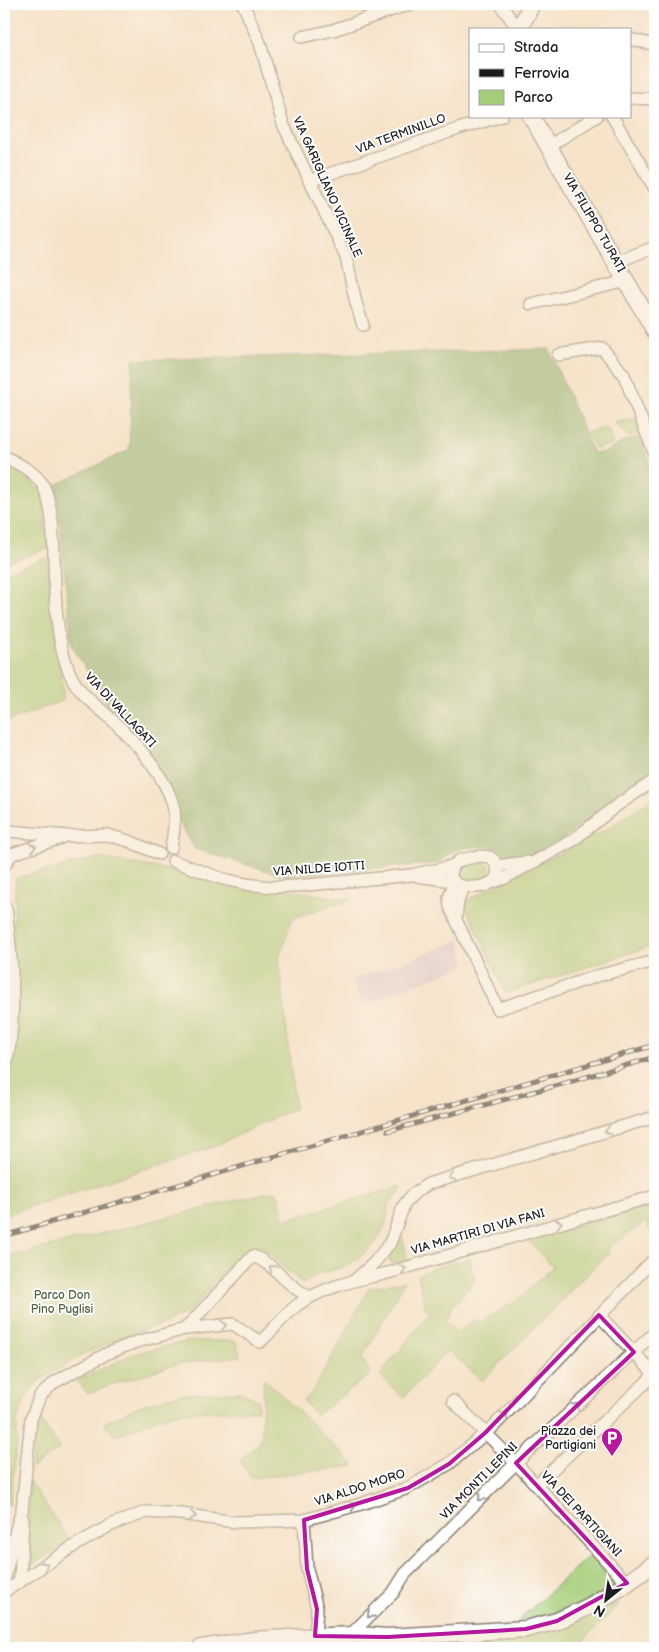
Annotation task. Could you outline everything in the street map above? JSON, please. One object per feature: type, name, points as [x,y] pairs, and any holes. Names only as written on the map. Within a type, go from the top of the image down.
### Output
[{"type":"main road","points":[[519,28],[532,4]]},
{"type":"main road","name":"VIA FILIPPO TURATI","points":[[533,118],[627,281],[649,308],[655,331]]},
{"type":"main road","points":[[4,910],[10,1014],[8,1045],[4,1062]]},
{"type":"main road","points":[[201,1648],[256,1640],[314,1636],[349,1636],[390,1643],[526,1629],[558,1621],[580,1611],[627,1583],[655,1563]]},
{"type":"street","name":"VIA GARIGLIANO VICINALE","points":[[243,4],[260,43],[282,124],[346,257],[363,325]]},
{"type":"street","points":[[302,38],[333,30],[410,4]]},
{"type":"street","points":[[500,4],[517,28]]},
{"type":"street","points":[[632,39],[655,45]]},
{"type":"street","points":[[632,98],[655,99]]},
{"type":"street","name":"VIA TERMINILLO","points":[[308,181],[458,128],[495,118]]},
{"type":"street","points":[[549,146],[594,118]]},
{"type":"street","points":[[613,118],[655,189]]},
{"type":"street","points":[[616,262],[655,246]]},
{"type":"street","points":[[531,304],[627,281]]},
{"type":"street","points":[[558,355],[602,348],[624,375],[655,455]]},
{"type":"street","name":"VIA DI VALLAGATI","points":[[4,456],[33,474],[42,484],[47,495],[52,530],[56,607],[61,642],[71,676],[85,696],[134,742],[163,781],[171,797],[174,812],[171,848]]},
{"type":"street","points":[[457,884],[473,887],[506,878],[533,861],[572,841],[616,806],[655,780]]},
{"type":"street","points":[[5,831],[68,836],[97,835],[114,837],[136,843],[159,854],[164,862],[168,863],[173,860],[175,854],[171,848],[164,847],[159,854]]},
{"type":"street","points":[[4,866],[8,853],[68,836]]},
{"type":"street","name":"VIA NILDE IOTTI","points":[[173,860],[222,879],[271,887],[411,875],[454,865],[460,860],[480,856],[490,857],[497,866]]},
{"type":"street","points":[[493,882],[498,871],[497,866],[533,861]]},
{"type":"street","points":[[454,865],[451,870],[451,876],[457,884],[458,901],[456,917],[498,1009],[597,976],[655,962]]},
{"type":"street","name":"VIA NILDE IOTTI","points":[[411,875],[457,884]]},
{"type":"street","points":[[356,1280],[374,1263],[390,1243],[404,1205],[413,1194],[428,1184],[655,1117]]},
{"type":"street","name":"VIA MARTIRI DI VIA FANI","points":[[22,1510],[31,1419],[40,1396],[54,1382],[106,1354],[136,1342],[185,1329],[233,1324],[260,1342],[295,1307],[310,1297],[356,1280],[384,1274],[655,1196]]},
{"type":"street","points":[[185,1329],[253,1256],[262,1259],[301,1294],[310,1297]]},
{"type":"street","name":"VIA ALDO MORO","points":[[4,1592],[74,1546],[111,1525],[146,1512],[181,1514],[235,1522],[304,1520],[408,1488],[449,1464],[485,1433],[655,1258]]},
{"type":"street","points":[[536,1485],[655,1375],[599,1315]]},
{"type":"street","name":"VIA MONTI LEPINI","points":[[349,1636],[394,1593],[405,1574],[516,1463],[655,1332]]},
{"type":"street","points":[[453,1401],[516,1463]]},
{"type":"street","name":"VIA DEI PARTIGIANI","points":[[516,1463],[627,1583]]},
{"type":"street","points":[[4,1581],[22,1510]]},
{"type":"street","points":[[20,1582],[24,1523],[22,1510]]},
{"type":"street","points":[[304,1520],[307,1569],[317,1609],[314,1636]]},
{"type":"highlighted area","points":[[599,1315],[634,1352],[516,1463],[627,1583],[557,1621],[526,1629],[388,1637],[315,1636],[317,1609],[307,1569],[304,1520],[408,1488],[449,1464],[485,1433]]},
{"type":"shaded area","points":[[460,940],[466,965],[364,1004],[351,980],[400,963]]},
{"type":"green space","points":[[549,349],[593,453],[606,452],[622,442],[640,437],[655,474],[655,772],[550,848],[521,857],[509,858],[495,847],[476,847],[456,850],[441,863],[284,876],[195,849],[72,646],[56,485],[129,450],[133,360]]},
{"type":"green space","points":[[635,418],[642,432],[630,437],[614,423]]},
{"type":"green space","points":[[607,427],[613,444],[596,449],[586,433]]},
{"type":"green space","points":[[4,463],[19,469],[43,494],[45,527],[50,548],[4,563]]},
{"type":"green space","points":[[47,558],[64,700],[4,723],[4,572]]},
{"type":"green space","points":[[655,796],[655,945],[506,993],[464,902],[607,829]]},
{"type":"green space","points":[[97,858],[350,900],[292,918],[279,959],[295,1108],[215,1146],[4,1215],[4,1046],[9,1036],[16,878]]},
{"type":"green space","points":[[470,863],[485,863],[490,867],[489,874],[485,878],[464,880],[459,872]]},
{"type":"green space","name":"Parco Don Pino Puglisi","points":[[402,1186],[389,1204],[386,1222],[373,1246],[346,1266],[319,1274],[303,1284],[262,1248],[246,1250],[237,1255],[195,1306],[185,1314],[165,1324],[145,1329],[88,1352],[34,1385],[24,1401],[17,1421],[17,1443],[9,1506],[4,1484],[4,1258],[269,1192],[277,1192],[284,1220]]},
{"type":"green space","points":[[655,1201],[655,1241],[646,1221],[608,1248],[608,1255],[482,1381],[448,1350],[403,1398],[380,1375],[431,1311],[425,1307],[418,1275],[436,1267],[469,1259],[475,1281],[451,1307],[445,1321],[458,1332],[477,1319],[479,1323],[514,1303],[553,1267],[528,1240]]},
{"type":"green space","points":[[401,1232],[407,1257],[406,1261],[393,1264],[389,1261],[389,1257]]},
{"type":"green space","points":[[405,1281],[362,1358],[371,1374],[316,1415],[303,1400],[312,1393],[369,1288]]},
{"type":"green space","points":[[190,1341],[236,1341],[240,1356],[177,1364],[107,1386],[88,1394],[77,1381],[133,1354]]},
{"type":"green space","points":[[264,1378],[355,1466],[251,1478],[240,1460],[261,1441]]},
{"type":"green space","points":[[239,1392],[258,1400],[258,1410],[179,1412],[156,1419],[115,1436],[104,1423],[139,1406],[180,1394]]},
{"type":"green space","points":[[37,1414],[60,1449],[31,1468]]},
{"type":"green space","points":[[29,1481],[70,1541],[28,1568]]},
{"type":"green space","points":[[593,1552],[622,1583],[570,1610],[518,1621]]},
{"type":"green space","points":[[620,1604],[576,1648],[416,1648],[417,1644]]},
{"type":"railway","points":[[4,1236],[655,1045]]},
{"type":"railway","points":[[388,1131],[655,1057]]},
{"type":"place","name":"Piazza dei Partigiani","points":[[612,1457]]}]
